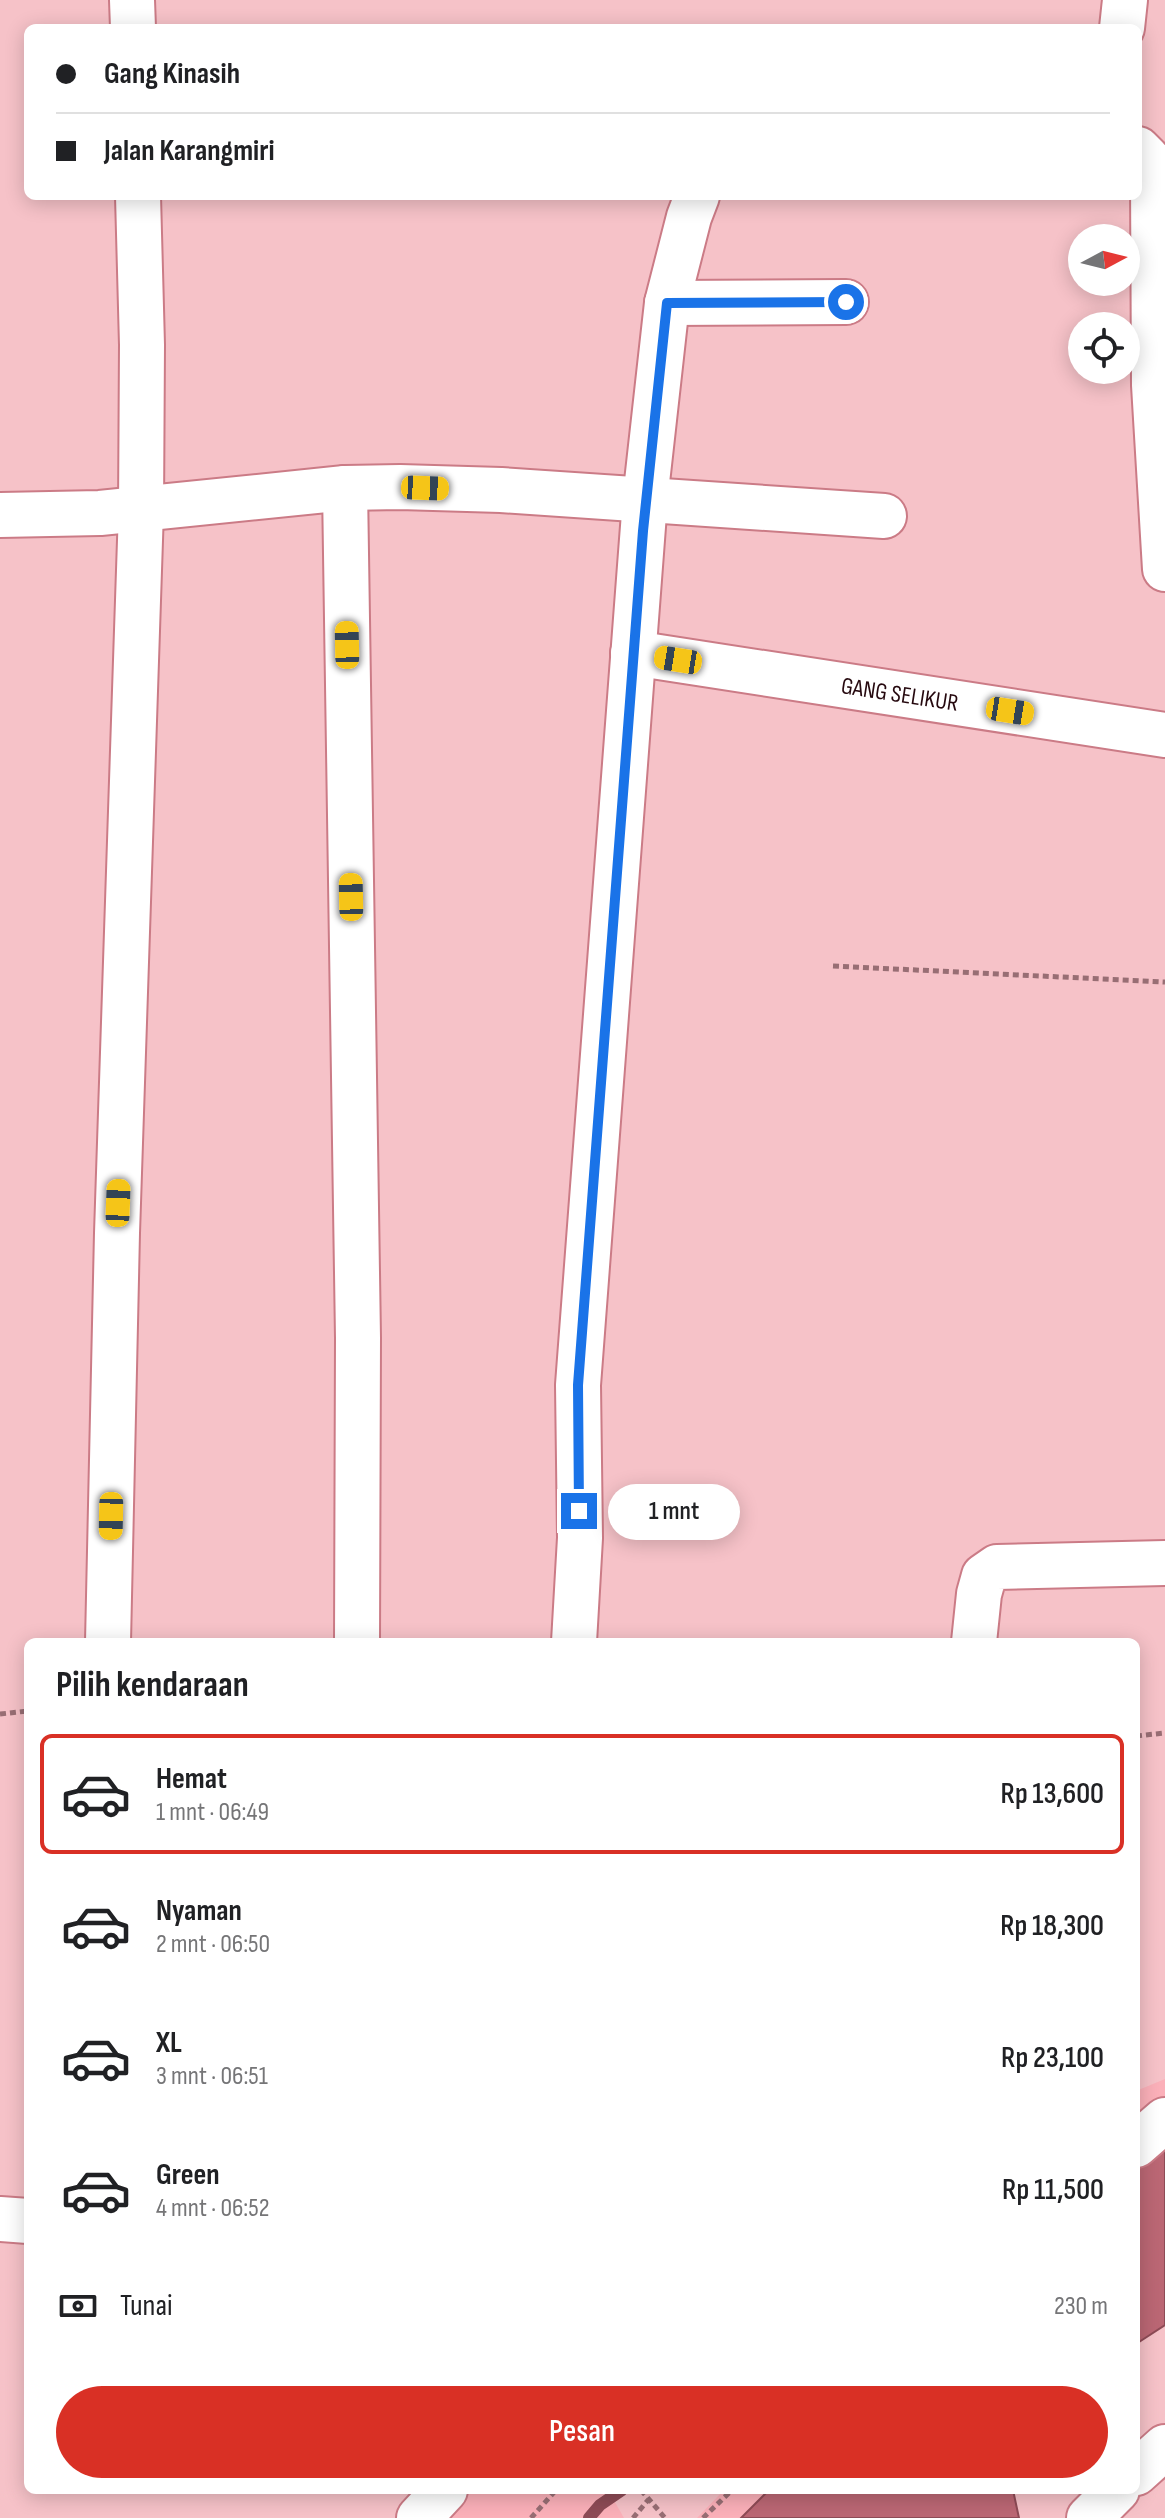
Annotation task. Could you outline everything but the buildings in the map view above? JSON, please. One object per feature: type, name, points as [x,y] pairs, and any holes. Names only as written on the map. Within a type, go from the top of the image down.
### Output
[{"type":"street","points":[[132,0],[133,24]]},
{"type":"street","points":[[1122,24],[1125,0]]},
{"type":"street","points":[[1142,153],[1147,158],[1153,179],[1154,385],[1165,569]]},
{"type":"street","points":[[108,1638],[117,1233],[141,510],[142,345],[138,200]]},
{"type":"street","points":[[574,1638],[580,1538],[578,1385],[645,500],[667,303],[695,200]]},
{"type":"street","points":[[667,303],[846,302]]},
{"type":"street","points":[[345,488],[358,1338],[357,1638]]},
{"type":"street","points":[[0,515],[141,510],[345,488],[501,490],[884,516]]},
{"type":"street","name":"GANG SELIKUR","points":[[633,653],[1165,735]]},
{"type":"street","points":[[974,1638],[984,1576],[997,1567],[1014,1564],[1165,1563]]},
{"type":"street","points":[[1140,2142],[1165,2120]]},
{"type":"street","points":[[0,2219],[24,2221]]},
{"type":"street","points":[[1140,2469],[1165,2447]]},
{"type":"street","points":[[419,2518],[441,2494]]},
{"type":"street","points":[[1089,2518],[1113,2494]]},
{"type":"path","points":[[833,966],[1165,982]]},
{"type":"path","points":[[0,1714],[24,1711]]},
{"type":"path","points":[[1140,1736],[1165,1733]]},
{"type":"path","points":[[531,2518],[552,2494]]},
{"type":"path","points":[[703,2518],[728,2494]]},
{"type":"path","points":[[633,2518],[645,2495],[665,2518]]},
{"type":"shaded area","points":[[1165,2079],[1165,2143],[1140,2160],[1140,2089]]},
{"type":"shaded area","points":[[1165,2143],[1165,2325],[1140,2341],[1140,2160]]},
{"type":"shaded area","points":[[450,2494],[610,2494],[624,2518],[428,2518]]},
{"type":"shaded area","points":[[720,2494],[765,2494],[741,2518],[697,2518]]},
{"type":"shaded area","points":[[765,2494],[1014,2494],[1019,2518],[741,2518]]},
{"type":"waterway","points":[[589,2518],[600,2505],[616,2494]]},
{"type":"route","points":[[579,1511],[578,1385],[645,500],[667,303],[846,302]]}]
